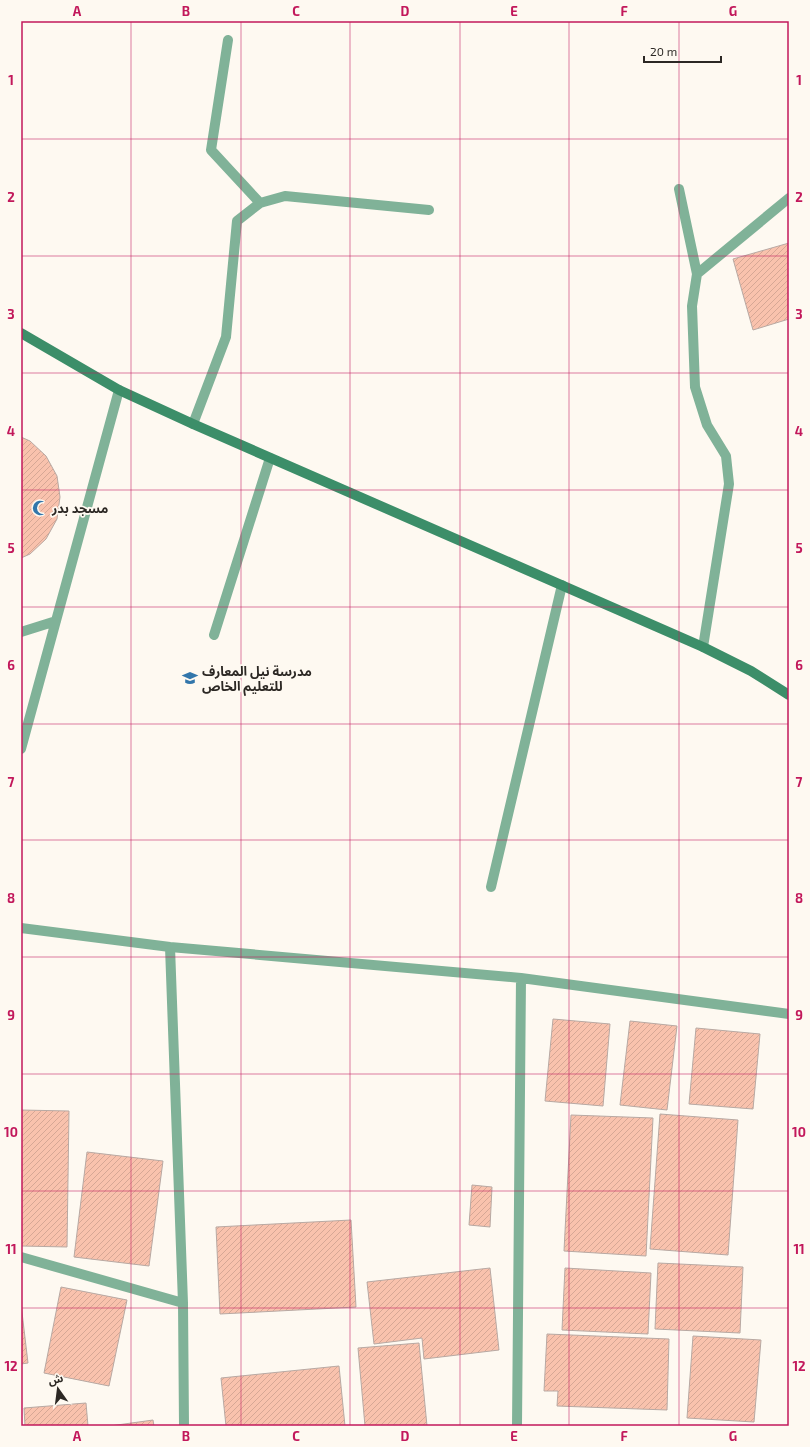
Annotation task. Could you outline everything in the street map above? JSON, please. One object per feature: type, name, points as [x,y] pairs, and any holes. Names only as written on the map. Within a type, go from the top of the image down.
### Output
[{"type":"street","points":[[228,40],[211,150],[260,203]]},
{"type":"street","points":[[679,189],[698,274],[692,306],[695,387],[707,425],[726,456],[730,484],[703,647]]},
{"type":"street","points":[[193,424],[226,337],[237,221],[260,203],[285,196],[429,210]]},
{"type":"street","points":[[698,274],[789,198]]},
{"type":"street","points":[[21,332],[119,390],[270,458],[703,647],[751,671],[789,695]]},
{"type":"street","points":[[21,749],[119,390]]},
{"type":"street","points":[[214,635],[270,458]]},
{"type":"street","points":[[491,887],[562,586]]},
{"type":"street","points":[[21,632],[56,621]]},
{"type":"street","points":[[21,928],[170,947],[521,978],[789,1014]]},
{"type":"street","points":[[170,947],[183,1303],[184,1426]]},
{"type":"street","points":[[517,1426],[521,978]]},
{"type":"street","points":[[21,1257],[183,1303]]},
{"type":"building","points":[[789,243],[789,319],[753,330],[733,259]]},
{"type":"building","name":"مسجد بدر","points":[[21,437],[30,441],[46,456],[57,476],[60,497],[57,519],[46,539],[30,554],[21,558]]},
{"type":"building","points":[[553,1019],[610,1024],[603,1106],[545,1101]]},
{"type":"building","points":[[630,1021],[677,1026],[667,1110],[620,1105]]},
{"type":"building","points":[[696,1028],[760,1034],[753,1109],[689,1104]]},
{"type":"building","points":[[21,1110],[69,1111],[67,1247],[21,1246]]},
{"type":"building","points":[[660,1114],[738,1120],[728,1255],[650,1249]]},
{"type":"building","points":[[571,1115],[653,1118],[646,1256],[564,1251]]},
{"type":"building","points":[[87,1152],[163,1161],[149,1266],[74,1257]]},
{"type":"building","points":[[472,1185],[492,1187],[490,1227],[469,1225]]},
{"type":"building","points":[[351,1220],[356,1307],[220,1314],[216,1227]]},
{"type":"building","points":[[658,1263],[743,1267],[740,1333],[655,1329]]},
{"type":"building","points":[[490,1268],[499,1350],[424,1359],[422,1338],[374,1344],[367,1282]]},
{"type":"building","points":[[565,1268],[651,1273],[648,1334],[562,1330]]},
{"type":"building","points":[[61,1287],[127,1300],[109,1386],[44,1373]]},
{"type":"building","points":[[21,1304],[28,1363],[21,1364]]},
{"type":"building","points":[[547,1334],[669,1339],[667,1410],[557,1406],[558,1391],[544,1391]]},
{"type":"building","points":[[693,1336],[761,1340],[754,1422],[687,1418]]},
{"type":"building","points":[[419,1343],[427,1426],[365,1426],[358,1348]]},
{"type":"building","points":[[339,1366],[345,1426],[226,1426],[221,1378]]},
{"type":"building","points":[[86,1403],[88,1426],[25,1426],[24,1408]]},
{"type":"building","points":[[153,1420],[154,1426],[110,1426]]},
{"type":"place","name":"مسجد بدر","points":[[40,508]]},
{"type":"place","name":"مدرسة نيل المعارف للتعليم الخاص","points":[[190,678]]}]
